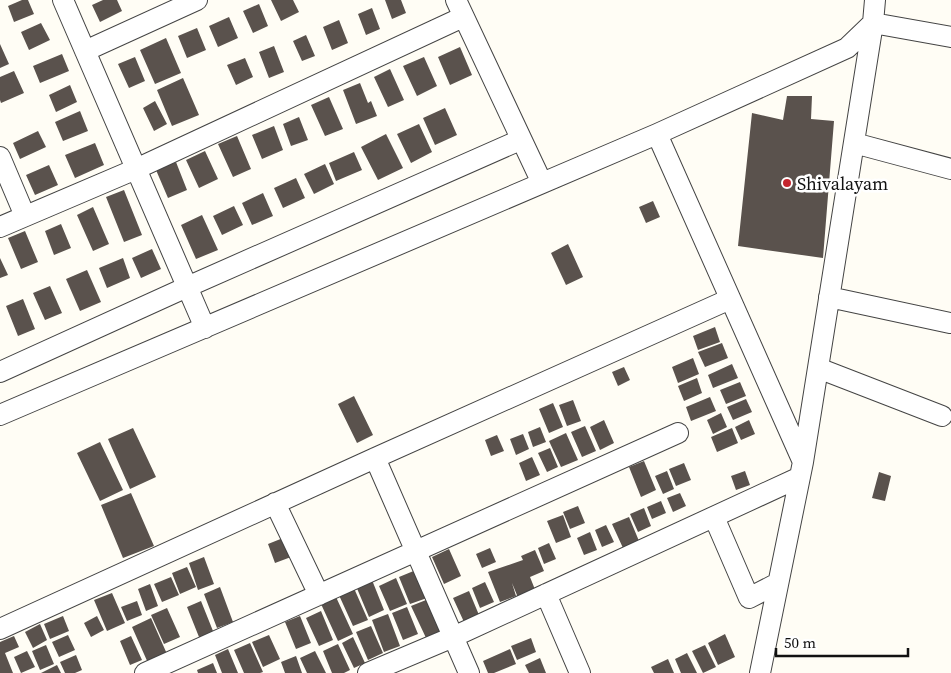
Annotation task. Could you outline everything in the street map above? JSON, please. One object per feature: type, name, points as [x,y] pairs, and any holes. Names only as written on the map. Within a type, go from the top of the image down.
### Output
[{"type":"street","points":[[63,0],[205,328]]},
{"type":"street","points":[[85,51],[196,0]]},
{"type":"street","points":[[760,673],[802,470],[873,23],[875,0]]},
{"type":"street","points":[[0,227],[136,169],[459,8],[542,183]]},
{"type":"street","points":[[873,23],[951,37]]},
{"type":"street","points":[[0,415],[657,134],[847,48],[873,23]]},
{"type":"street","points":[[657,134],[730,299],[802,470]]},
{"type":"street","points":[[0,372],[520,140]]},
{"type":"street","points":[[854,143],[951,169]]},
{"type":"street","points":[[0,157],[25,216]]},
{"type":"street","points":[[829,297],[950,323]]},
{"type":"street","points":[[0,629],[730,299]]},
{"type":"street","points":[[818,368],[942,416]]},
{"type":"street","points":[[145,673],[166,669],[319,595],[678,433]]},
{"type":"street","points":[[375,458],[469,673]]},
{"type":"street","points":[[370,673],[714,517],[802,470]]},
{"type":"street","points":[[276,503],[319,595]]},
{"type":"street","points":[[714,517],[750,598],[778,583]]},
{"type":"street","points":[[546,594],[580,673]]},
{"type":"building","points":[[22,0],[28,0],[34,14],[14,22],[8,6]]},
{"type":"building","points":[[103,0],[117,0],[122,11],[100,22],[92,5]]},
{"type":"building","points":[[271,0],[293,0],[299,12],[281,21]]},
{"type":"building","points":[[385,0],[401,0],[406,13],[392,19]]},
{"type":"building","points":[[259,4],[268,26],[253,33],[243,11]]},
{"type":"building","points":[[372,8],[380,29],[366,35],[358,14]]},
{"type":"building","points":[[229,17],[238,38],[218,47],[209,26]]},
{"type":"building","points":[[339,20],[348,43],[332,50],[323,27]]},
{"type":"building","points":[[41,23],[50,40],[29,50],[21,32]]},
{"type":"building","points":[[197,28],[206,50],[187,58],[178,36]]},
{"type":"building","points":[[306,35],[315,56],[302,61],[293,41]]},
{"type":"building","points":[[166,38],[181,73],[155,84],[140,50]]},
{"type":"building","points":[[0,44],[9,64],[0,68]]},
{"type":"building","points":[[274,46],[284,72],[269,78],[259,52]]},
{"type":"building","points":[[460,47],[472,75],[450,85],[438,57]]},
{"type":"building","points":[[62,54],[69,71],[40,83],[33,66]]},
{"type":"building","points":[[135,57],[145,81],[129,88],[118,64]]},
{"type":"building","points":[[424,57],[437,86],[417,96],[403,66]]},
{"type":"building","points":[[245,58],[253,77],[236,85],[227,65]]},
{"type":"building","points":[[390,69],[404,100],[388,107],[374,77]]},
{"type":"building","points":[[14,71],[24,93],[1,103],[0,77]]},
{"type":"building","points":[[183,78],[199,115],[172,126],[157,90]]},
{"type":"building","points":[[360,83],[368,103],[371,101],[377,116],[356,124],[343,90]]},
{"type":"building","points":[[70,85],[77,102],[56,112],[49,95]]},
{"type":"building","name":"Shivalayam","points":[[787,96],[812,96],[811,119],[834,121],[823,258],[738,246],[752,113],[783,120]]},
{"type":"building","points":[[329,97],[343,129],[325,136],[311,105]]},
{"type":"building","points":[[155,101],[167,124],[154,131],[143,108]]},
{"type":"building","points":[[445,108],[457,135],[435,145],[423,118]]},
{"type":"building","points":[[80,111],[88,131],[63,141],[55,122]]},
{"type":"building","points":[[299,117],[308,140],[291,146],[283,124]]},
{"type":"building","points":[[419,124],[432,152],[411,163],[397,134]]},
{"type":"building","points":[[274,126],[283,150],[262,159],[252,135]]},
{"type":"building","points":[[38,131],[46,147],[20,159],[13,143]]},
{"type":"building","points":[[386,134],[403,168],[378,180],[361,147]]},
{"type":"building","points":[[237,136],[251,169],[233,177],[218,144]]},
{"type":"building","points":[[95,143],[104,165],[75,178],[65,155]]},
{"type":"building","points":[[205,151],[218,179],[199,188],[186,160]]},
{"type":"building","points":[[354,152],[362,170],[336,181],[329,163]]},
{"type":"building","points":[[176,162],[187,190],[168,198],[156,170]]},
{"type":"building","points":[[325,164],[334,184],[314,194],[304,174]]},
{"type":"building","points":[[49,165],[58,185],[35,195],[26,175]]},
{"type":"building","points":[[296,178],[305,198],[283,208],[274,188]]},
{"type":"building","points":[[124,190],[142,235],[124,242],[106,197]]},
{"type":"building","points":[[263,193],[273,216],[252,225],[242,203]]},
{"type":"building","points":[[653,201],[660,217],[646,223],[639,207]]},
{"type":"building","points":[[234,206],[243,225],[222,235],[213,216]]},
{"type":"building","points":[[93,207],[109,244],[93,251],[77,215]]},
{"type":"building","points":[[202,215],[218,250],[196,259],[181,225]]},
{"type":"building","points":[[61,224],[71,248],[54,255],[45,231]]},
{"type":"building","points":[[25,231],[38,262],[21,269],[8,238]]},
{"type":"building","points":[[568,244],[583,277],[566,285],[551,253]]},
{"type":"building","points":[[152,249],[161,269],[141,278],[132,258]]},
{"type":"building","points":[[0,258],[8,275],[0,278]]},
{"type":"building","points":[[123,258],[130,278],[107,288],[99,268]]},
{"type":"building","points":[[87,270],[101,302],[80,311],[66,279]]},
{"type":"building","points":[[50,286],[62,313],[45,320],[33,293]]},
{"type":"building","points":[[23,299],[35,329],[18,336],[6,306]]},
{"type":"building","points":[[715,327],[720,342],[698,350],[693,336]]},
{"type":"building","points":[[722,343],[728,358],[705,367],[698,352]]},
{"type":"building","points":[[693,358],[699,374],[678,383],[672,367]]},
{"type":"building","points":[[732,364],[738,378],[713,388],[708,375]]},
{"type":"building","points":[[624,367],[630,380],[618,386],[612,372]]},
{"type":"building","points":[[697,378],[702,393],[684,401],[678,386]]},
{"type":"building","points":[[740,382],[746,396],[726,404],[720,390]]},
{"type":"building","points":[[354,396],[373,435],[357,443],[338,404]]},
{"type":"building","points":[[710,397],[716,411],[691,421],[686,407]]},
{"type":"building","points":[[746,399],[752,412],[733,420],[727,407]]},
{"type":"building","points":[[573,400],[581,421],[567,426],[559,405]]},
{"type":"building","points":[[553,403],[563,427],[549,433],[539,409]]},
{"type":"building","points":[[721,413],[727,427],[713,434],[707,420]]},
{"type":"building","points":[[604,420],[614,443],[600,450],[590,427]]},
{"type":"building","points":[[749,420],[755,434],[741,440],[735,427]]},
{"type":"building","points":[[585,426],[596,451],[582,457],[571,432]]},
{"type":"building","points":[[540,427],[546,442],[533,447],[528,432]]},
{"type":"building","points":[[133,428],[156,477],[130,489],[108,439]]},
{"type":"building","points":[[732,428],[738,443],[717,452],[711,437]]},
{"type":"building","points":[[566,433],[578,460],[561,467],[549,441]]},
{"type":"building","points":[[523,434],[529,449],[516,455],[510,439]]},
{"type":"building","points":[[497,435],[504,451],[491,456],[485,440]]},
{"type":"building","points":[[100,442],[123,490],[100,501],[77,453]]},
{"type":"building","points":[[550,448],[558,467],[547,472],[538,453]]},
{"type":"building","points":[[532,457],[540,475],[526,481],[519,463]]},
{"type":"building","points":[[644,461],[656,490],[641,497],[629,467]]},
{"type":"building","points":[[684,463],[691,480],[676,486],[669,469]]},
{"type":"building","points":[[667,471],[674,489],[663,494],[655,476]]},
{"type":"building","points":[[745,471],[750,485],[736,490],[731,476]]},
{"type":"building","points":[[879,472],[891,476],[885,501],[872,498]]},
{"type":"building","points":[[131,493],[154,546],[123,558],[101,505]]},
{"type":"building","points":[[680,493],[686,506],[673,512],[667,498]]},
{"type":"building","points":[[661,501],[666,513],[652,519],[647,507]]},
{"type":"building","points":[[578,506],[585,523],[570,529],[563,512]]},
{"type":"building","points":[[644,508],[651,526],[638,532],[630,514]]},
{"type":"building","points":[[563,515],[571,537],[556,543],[547,521]]},
{"type":"building","points":[[629,517],[639,541],[623,548],[612,524]]},
{"type":"building","points":[[606,525],[614,542],[602,547],[595,530]]},
{"type":"building","points":[[590,532],[597,550],[584,555],[577,538]]},
{"type":"building","points":[[283,538],[291,557],[275,563],[268,544]]},
{"type":"building","points":[[549,543],[556,559],[544,564],[538,548]]},
{"type":"building","points":[[490,548],[496,562],[482,568],[476,554]]},
{"type":"building","points":[[449,549],[461,576],[444,584],[432,557]]},
{"type":"building","points":[[535,550],[544,571],[530,577],[536,592],[519,600],[512,583],[516,596],[500,602],[488,572],[523,560],[521,556]]},
{"type":"building","points":[[204,557],[214,584],[198,590],[189,563]]},
{"type":"building","points":[[187,567],[196,587],[180,594],[172,573]]},
{"type":"building","points":[[416,570],[427,598],[410,604],[399,577]]},
{"type":"building","points":[[171,577],[179,595],[162,602],[154,584]]},
{"type":"building","points":[[396,578],[407,604],[390,611],[379,586]]},
{"type":"building","points":[[372,580],[384,610],[369,617],[356,586]]},
{"type":"building","points":[[485,582],[494,602],[480,608],[472,588]]},
{"type":"building","points":[[150,584],[158,606],[146,611],[138,589]]},
{"type":"building","points":[[353,586],[368,620],[353,626],[338,593]]},
{"type":"building","points":[[220,587],[233,622],[217,628],[204,594]]},
{"type":"building","points":[[469,591],[479,615],[464,622],[453,598]]},
{"type":"building","points":[[112,593],[125,623],[107,631],[94,600]]},
{"type":"building","points":[[336,597],[353,634],[338,641],[321,604]]},
{"type":"building","points":[[431,598],[446,632],[427,640],[411,606]]},
{"type":"building","points":[[137,601],[142,615],[127,621],[121,607]]},
{"type":"building","points":[[201,601],[215,636],[201,642],[187,607]]},
{"type":"building","points":[[407,607],[418,634],[403,640],[392,613]]},
{"type":"building","points":[[167,608],[180,637],[164,644],[151,615]]},
{"type":"building","points":[[321,611],[333,640],[319,646],[306,618]]},
{"type":"building","points":[[388,614],[400,646],[384,652],[372,620]]},
{"type":"building","points":[[63,616],[69,631],[50,639],[44,624]]},
{"type":"building","points":[[97,616],[104,630],[91,637],[84,623]]},
{"type":"building","points":[[300,616],[311,643],[296,649],[285,622]]},
{"type":"building","points":[[151,618],[167,654],[148,663],[132,627]]},
{"type":"building","points":[[40,624],[47,640],[33,648],[25,632]]},
{"type":"building","points":[[371,626],[383,653],[368,660],[356,632]]},
{"type":"building","points":[[725,634],[735,657],[718,665],[708,643]]},
{"type":"building","points":[[68,635],[75,650],[59,657],[52,642]]},
{"type":"building","points":[[269,635],[280,659],[263,667],[252,642]]},
{"type":"building","points":[[14,636],[19,647],[5,653],[13,673],[0,673],[0,642]]},
{"type":"building","points":[[131,636],[142,660],[130,665],[120,641]]},
{"type":"building","points":[[353,637],[365,663],[354,668],[342,643]]},
{"type":"building","points":[[531,638],[536,652],[517,660],[511,646]]},
{"type":"building","points":[[250,643],[263,672],[244,673],[234,650]]},
{"type":"building","points":[[338,644],[350,670],[344,673],[332,673],[323,651]]},
{"type":"building","points":[[46,645],[54,664],[40,670],[32,651]]},
{"type":"building","points":[[705,645],[716,667],[703,673],[692,651]]},
{"type":"building","points":[[228,649],[238,673],[222,673],[215,655]]},
{"type":"building","points":[[510,649],[516,664],[494,673],[488,673],[483,661]]},
{"type":"building","points":[[27,651],[35,667],[21,673],[14,657]]},
{"type":"building","points":[[315,651],[326,673],[307,673],[300,658]]},
{"type":"building","points":[[687,653],[697,673],[681,673],[675,659]]},
{"type":"building","points":[[76,655],[82,670],[75,673],[65,673],[60,662]]},
{"type":"building","points":[[296,656],[302,673],[285,673],[281,662]]},
{"type":"building","points":[[540,658],[546,673],[529,673],[525,665]]},
{"type":"building","points":[[668,659],[674,673],[654,673],[651,667]]},
{"type":"building","points":[[213,663],[217,673],[198,673],[197,670]]},
{"type":"building","points":[[57,665],[61,673],[41,673]]},
{"type":"place","name":"Shivalayam","points":[[787,183]]}]
